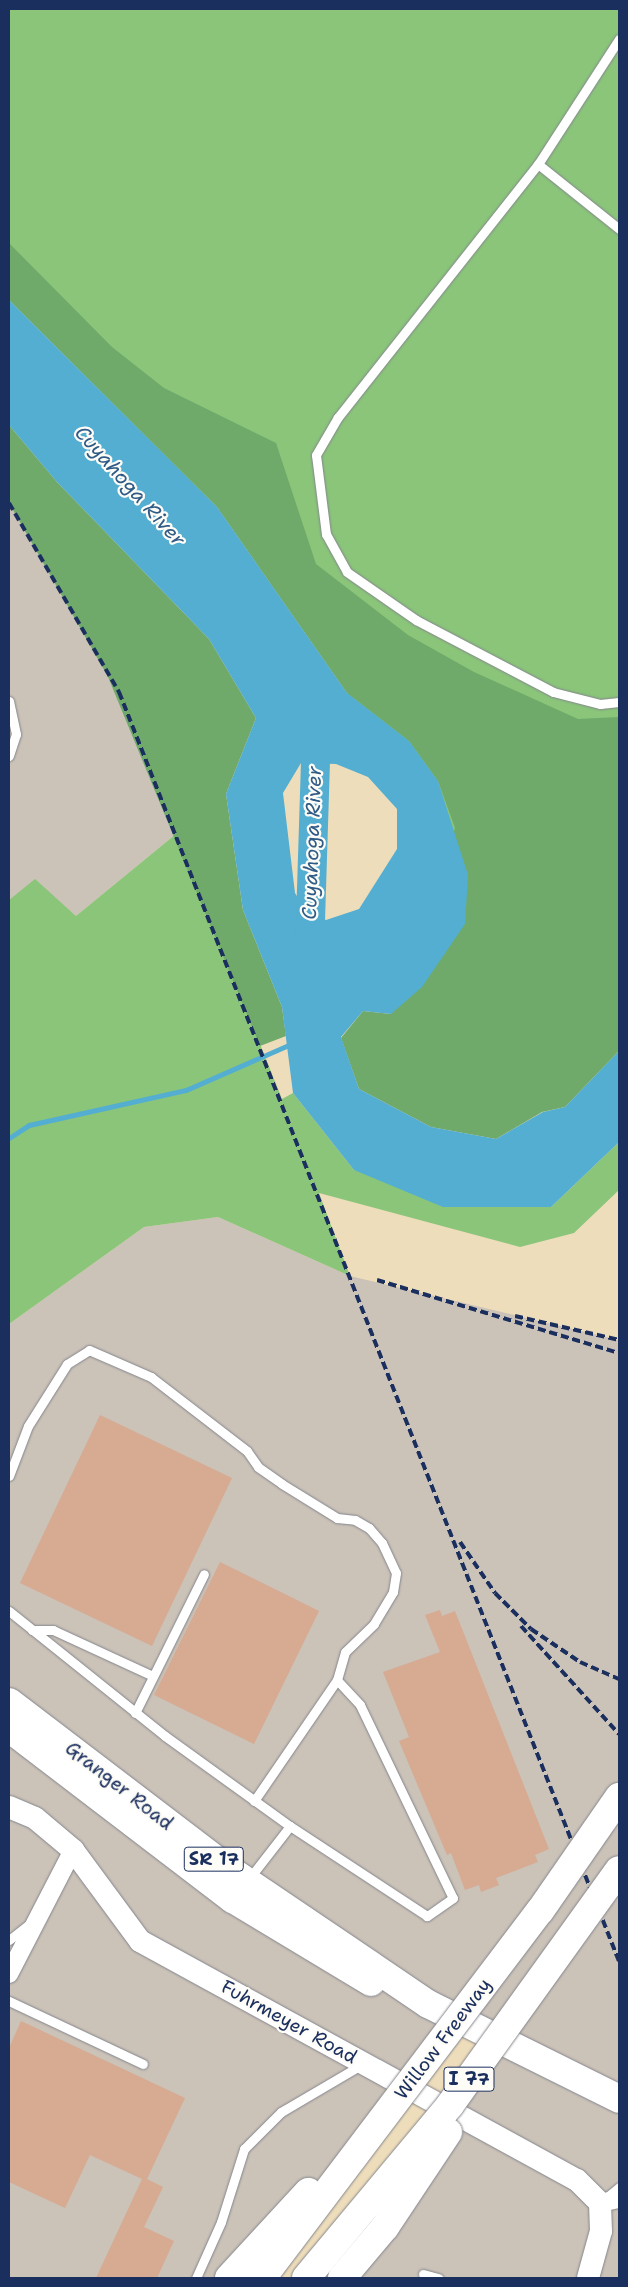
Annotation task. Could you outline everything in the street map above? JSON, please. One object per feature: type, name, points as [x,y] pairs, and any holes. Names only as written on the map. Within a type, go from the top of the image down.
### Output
[{"type":"main road","name":"Granger Road","points":[[9,1702],[240,1890]]},
{"type":"main road","name":"Granger Road","points":[[9,1728],[240,1890],[428,2004],[616,2098]]},
{"type":"main road","name":"Willow Freeway","points":[[262,2278],[540,1911],[619,1797]]},
{"type":"main road","points":[[342,2278],[385,2227],[619,1870]]},
{"type":"main road","name":"I 77","points":[[306,2278],[450,2105],[619,1870]]},
{"type":"main road","points":[[228,2278],[305,2195],[540,1911]]},
{"type":"street","name":"Fuhrmeyer Road","points":[[9,1807],[35,1818],[73,1850],[140,1941],[577,2180],[609,2201]]},
{"type":"street","points":[[9,1974],[73,1850]]},
{"type":"street","points":[[588,2278],[609,2201]]},
{"type":"lane","points":[[619,39],[538,164],[338,417],[316,455],[326,534],[347,572],[416,620],[553,692],[600,704],[619,702]]},
{"type":"lane","points":[[538,164],[619,229]]},
{"type":"lane","points":[[9,701],[16,734],[9,756]]},
{"type":"lane","points":[[9,1476],[28,1426],[67,1364],[89,1350],[151,1377],[247,1451],[258,1467],[337,1518],[355,1520],[369,1528],[382,1542],[396,1573],[393,1592],[374,1624],[346,1652],[337,1680],[254,1800]]},
{"type":"lane","points":[[135,1713],[204,1574]]},
{"type":"lane","points":[[9,1611],[135,1713],[254,1800],[290,1826],[427,1916],[453,1898],[360,1705],[337,1680]]},
{"type":"lane","points":[[32,1630],[53,1630],[153,1676]]},
{"type":"lane","points":[[240,1890],[290,1826]]},
{"type":"lane","points":[[9,1940],[37,1920]]},
{"type":"lane","points":[[9,2001],[143,2064]]},
{"type":"lane","points":[[196,2278],[221,2222],[244,2149],[281,2112],[364,2063]]},
{"type":"lane","points":[[609,2201],[619,2187]]},
{"type":"lane","points":[[423,2274],[438,2278]]},
{"type":"shaded area","points":[[9,503],[108,677],[176,834],[76,916],[35,880],[9,900]]},
{"type":"shaded area","points":[[218,1217],[350,1276],[619,1340],[619,2278],[342,2278],[503,2048],[453,2017],[305,2195],[229,2278],[9,2278],[9,1324],[144,1227]]},
{"type":"green space","points":[[9,9],[619,9],[619,1034],[465,924],[347,693],[217,507],[9,300]]},
{"type":"green space","points":[[9,243],[112,347],[164,388],[276,443],[316,564],[408,635],[474,672],[578,719],[619,717],[619,1051],[565,1107],[542,1112],[496,1139],[431,1127],[359,1089],[341,1038],[363,1011],[391,1014],[455,828],[438,781],[409,741],[347,693],[217,507],[9,300]]},
{"type":"green space","points":[[9,425],[57,482],[209,639],[256,718],[226,794],[243,910],[282,1007],[286,1036],[260,1046],[108,677],[9,503]]},
{"type":"green space","points":[[176,834],[282,1099],[293,1093],[354,1170],[551,1207],[619,1142],[619,1190],[574,1233],[520,1247],[319,1193],[350,1276],[218,1217],[144,1227],[9,1324],[9,900],[35,879],[76,916]]},
{"type":"water","points":[[9,300],[217,507],[347,693],[409,741],[438,781],[468,875],[465,924],[422,987],[391,1014],[363,1011],[341,1037],[359,1089],[431,1127],[496,1139],[543,1112],[565,1107],[619,1051],[619,1142],[551,1207],[443,1207],[354,1170],[293,1093],[282,1007],[243,910],[226,794],[256,718],[209,639],[57,482],[9,425]],"holes":[[[301,763],[336,764],[368,777],[397,809],[397,849],[359,909],[326,920],[306,911],[295,893],[283,793]]]},
{"type":"building","points":[[100,1415],[232,1478],[152,1646],[20,1583]]},
{"type":"building","points":[[220,1562],[319,1611],[254,1744],[154,1695]]},
{"type":"building","points":[[440,1610],[442,1616],[455,1611],[549,1849],[535,1855],[538,1862],[496,1878],[499,1885],[481,1892],[479,1885],[465,1890],[451,1853],[447,1855],[399,1741],[409,1737],[383,1672],[440,1652],[425,1615]]},
{"type":"building","points":[[21,2021],[185,2098],[147,2179],[163,2187],[144,2227],[174,2241],[157,2278],[96,2278],[142,2179],[90,2155],[65,2208],[9,2182],[9,2048]]},
{"type":"waterway","name":"Cuyahoga River","points":[[309,952],[316,733],[311,725]]},
{"type":"waterway","points":[[9,1138],[29,1125],[186,1090],[293,1043]]},
{"type":"railway","points":[[9,503],[119,692],[619,1961]]},
{"type":"railway","points":[[377,1280],[619,1353]]},
{"type":"railway","points":[[515,1316],[619,1340]]},
{"type":"railway","points":[[460,1542],[495,1593],[531,1629],[580,1662],[619,1679]]},
{"type":"railway","points":[[521,1626],[619,1734]]}]
